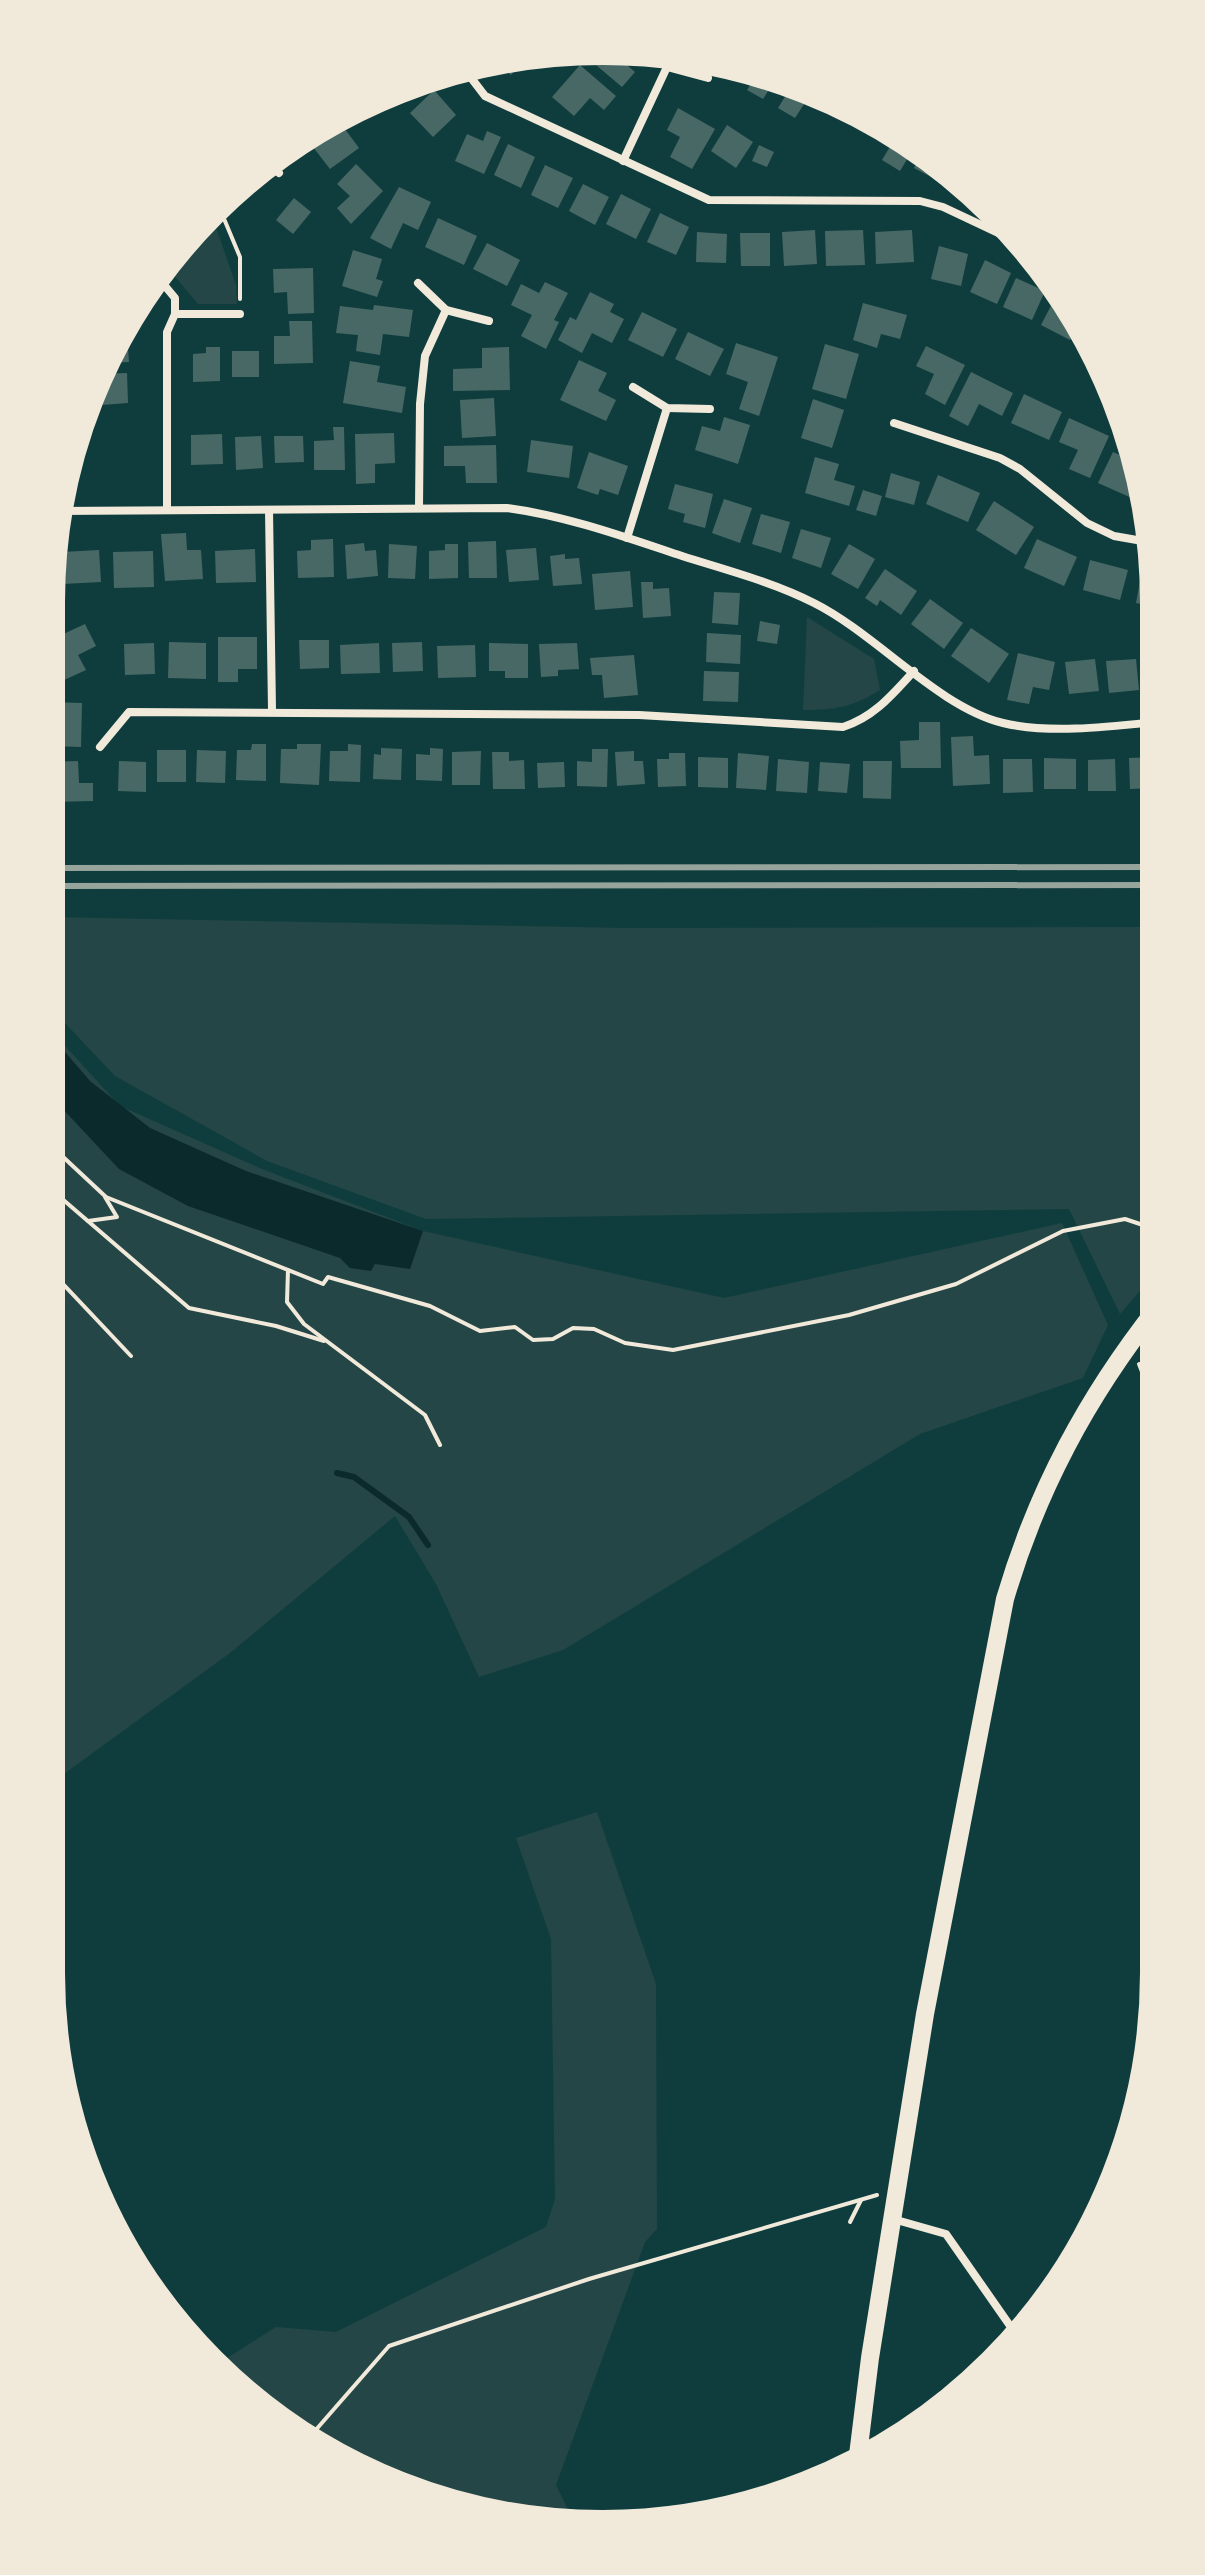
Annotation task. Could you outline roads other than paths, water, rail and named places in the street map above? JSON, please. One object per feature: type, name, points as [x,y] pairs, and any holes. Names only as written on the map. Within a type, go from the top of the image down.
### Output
[{"type":"main road","points":[[859,2450],[925,2014],[1005,1599],[1018,1553],[1056,1462],[1090,1401],[1145,1323]]},
{"type":"street","points":[[664,64],[708,78]]},
{"type":"street","points":[[623,161],[667,67]]},
{"type":"street","points":[[470,76],[485,96],[709,200],[920,201],[943,207],[999,233]]},
{"type":"street","points":[[275,170],[279,173]]},
{"type":"street","points":[[418,283],[446,310],[489,321]]},
{"type":"street","points":[[163,284],[175,298],[175,314],[167,332],[165,353],[167,510]]},
{"type":"street","points":[[419,508],[420,404],[425,356],[446,310]]},
{"type":"street","points":[[175,314],[240,314]]},
{"type":"street","points":[[633,387],[667,408],[710,409]]},
{"type":"street","points":[[627,538],[667,408]]},
{"type":"street","points":[[894,423],[1000,458],[1020,469],[1087,523],[1114,536],[1141,541]]},
{"type":"street","points":[[68,511],[419,508],[530,511],[627,538],[779,588],[814,603],[958,702],[1004,723],[1036,728],[1145,723]]},
{"type":"street","points":[[269,510],[272,710]]},
{"type":"street","points":[[100,747],[129,712],[272,710],[639,715],[843,727],[862,721],[877,711],[914,671]]},
{"type":"street","points":[[893,2219],[946,2234],[1012,2328]]},
{"type":"waterway","points":[[337,1473],[354,1477],[409,1517],[428,1545]]},
{"type":"railway","points":[[60,868],[1145,867]]},
{"type":"railway","points":[[60,886],[1145,885]]}]
